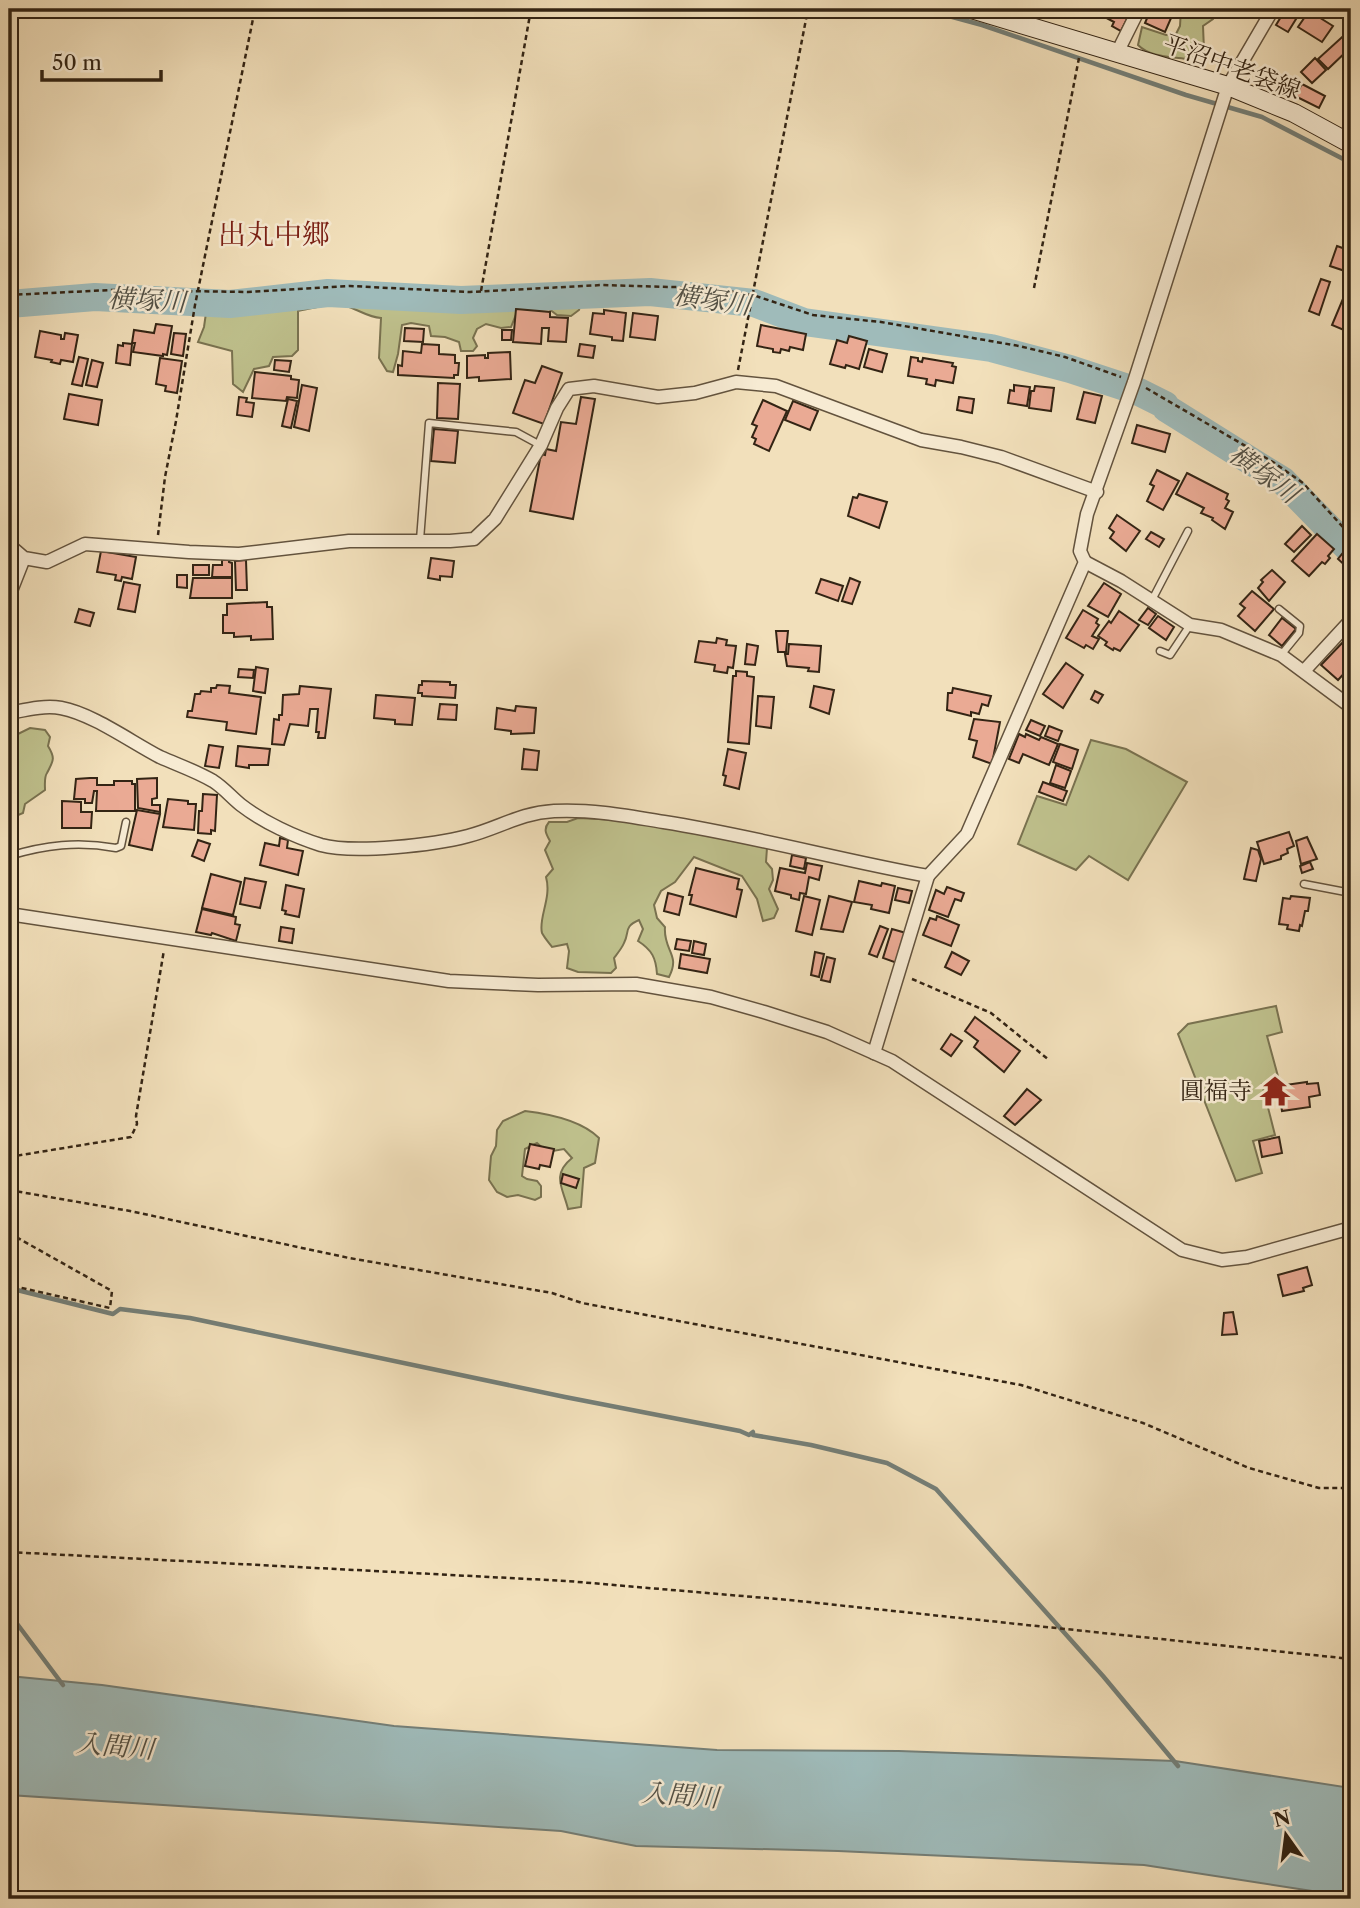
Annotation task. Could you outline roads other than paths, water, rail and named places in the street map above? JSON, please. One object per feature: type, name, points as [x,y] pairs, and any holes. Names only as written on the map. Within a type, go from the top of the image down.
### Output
[{"type":"main road","name":"平沼中老袋線","points":[[971,9],[1228,86],[1294,113],[1351,145]]},
{"type":"street","points":[[1117,53],[1139,9]]},
{"type":"street","points":[[1269,11],[1228,86],[1134,382],[1087,514],[1080,551],[1085,562],[1153,600],[1190,625],[1221,630],[1281,655],[1351,707]]},
{"type":"street","points":[[9,545],[24,558],[47,562],[85,544],[239,554],[349,541],[474,539],[495,519],[541,445],[569,388],[594,386],[659,397],[695,393],[736,382],[776,386],[921,440],[1001,457],[1097,492]]},
{"type":"street","points":[[9,596],[24,558]]},
{"type":"street","points":[[874,1053],[928,876],[967,834],[1085,562]]},
{"type":"street","points":[[1304,671],[1351,620]]},
{"type":"street","points":[[9,713],[38,707],[59,707],[79,713],[159,756],[212,780],[229,791],[240,804],[273,824],[306,840],[324,845],[352,849],[467,836],[521,815],[555,811],[618,814],[696,827],[928,876]]},
{"type":"street","points":[[9,914],[449,981],[538,985],[636,984],[712,998],[827,1032],[892,1061],[1182,1250],[1222,1260],[1247,1257],[1351,1231]]},
{"type":"lane","points":[[420,540],[429,423],[516,432],[541,445]]},
{"type":"lane","points":[[1153,600],[1188,531]]},
{"type":"lane","points":[[1279,609],[1300,626],[1299,633],[1281,655]]},
{"type":"lane","points":[[1160,650],[1170,655],[1190,625]]},
{"type":"lane","points":[[9,856],[59,844],[116,848],[121,846],[126,822]]},
{"type":"lane","points":[[1304,884],[1351,893]]},
{"type":"water","name":"入間川","points":[[9,1676],[102,1685],[394,1726],[717,1750],[899,1751],[1175,1761],[1351,1788],[1351,1897],[1144,1865],[838,1851],[636,1846],[561,1831],[9,1795]]},
{"type":"waterway","points":[[923,9],[982,25],[1186,95],[1262,117],[1351,163]]},
{"type":"waterway","name":"横塚川","points":[[9,304],[95,297],[230,304],[328,293],[461,300],[650,292],[754,303],[804,322],[991,348],[1070,369],[1137,391],[1165,405],[1283,481],[1351,551]]},
{"type":"waterway","points":[[9,1288],[113,1314],[120,1309],[190,1318],[749,1435],[753,1432],[753,1435],[887,1463],[936,1489],[1103,1676],[1178,1766]]},
{"type":"waterway","points":[[9,1613],[63,1685]]},
{"type":"place","name":"圓福寺","points":[[1275,1091]]},
{"type":"district","name":"出丸中郷","points":[[274,234]]}]
